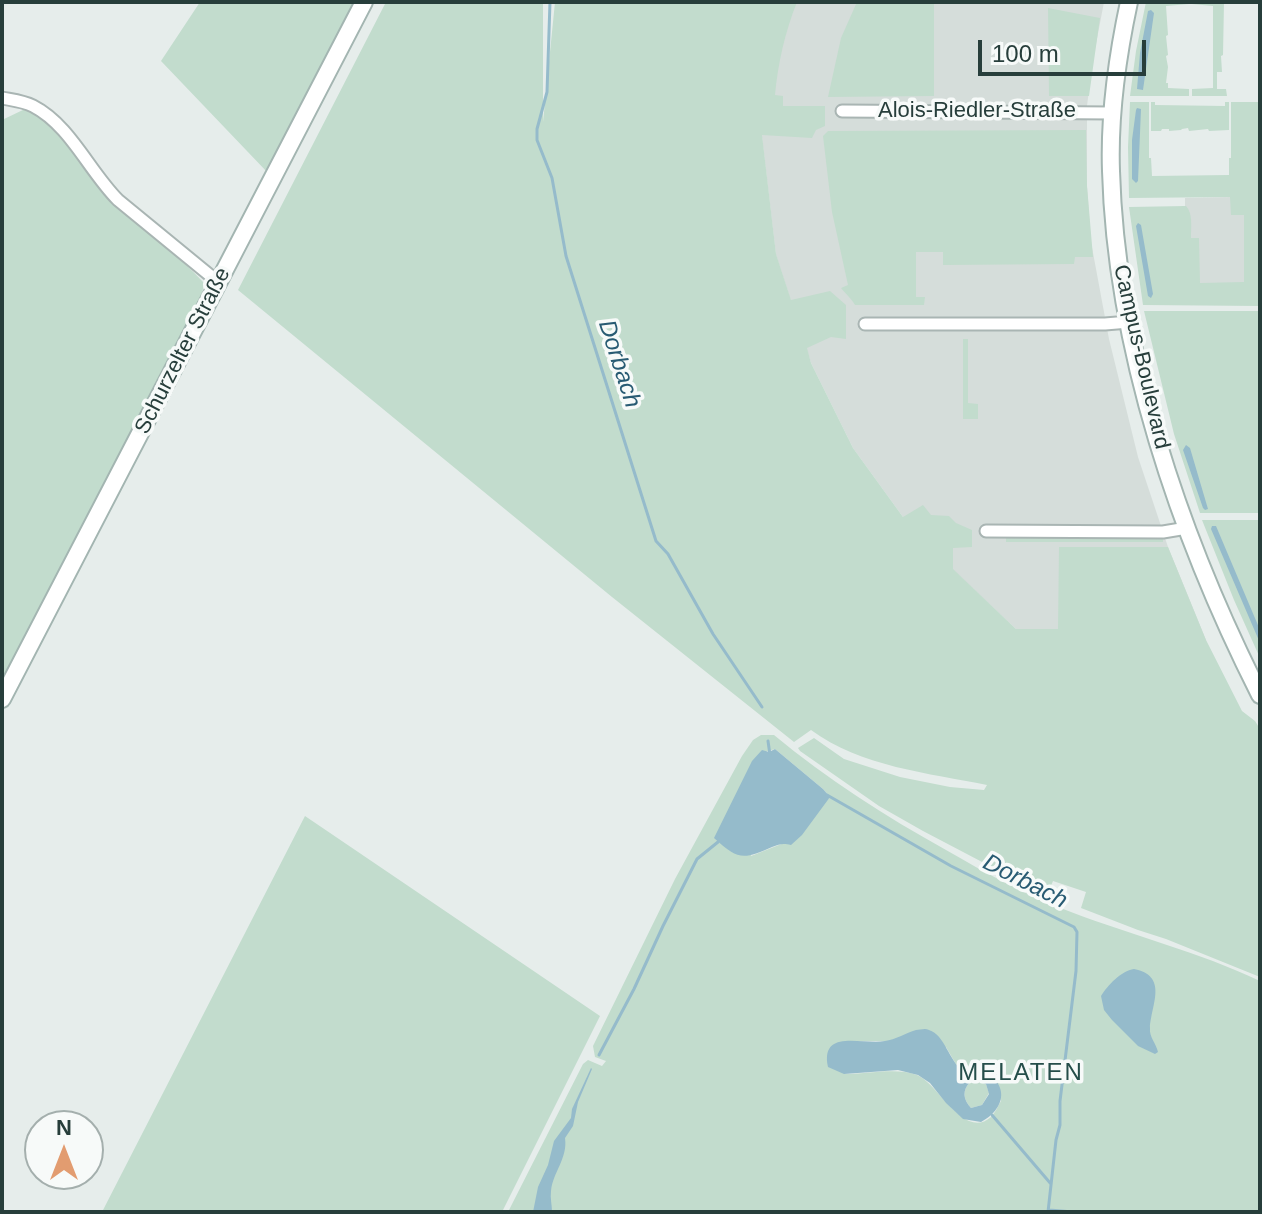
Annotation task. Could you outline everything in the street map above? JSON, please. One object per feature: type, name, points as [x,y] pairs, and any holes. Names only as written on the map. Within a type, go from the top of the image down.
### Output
[{"type":"street","name":"Schurzelter Straße","points":[[2,699],[364,2]]},
{"type":"street","name":"Campus-Boulevard","points":[[1129,2],[1118,57],[1112,113],[1111,169],[1114,224],[1129,322],[1150,411],[1187,528],[1214,597],[1260,695]]},
{"type":"street","points":[[2,98],[31,105],[50,117],[118,200],[218,282]]},
{"type":"street","name":"Alois-Riedler-Straße","points":[[842,111],[1112,113]]},
{"type":"street","points":[[865,324],[1129,322]]},
{"type":"street","points":[[986,531],[1163,532],[1187,528]]},
{"type":"shaded area","points":[[786,2],[1104,2],[1087,106],[1091,242],[1109,339],[1138,457],[1168,547],[1206,640],[1058,629],[1016,629],[953,570],[903,517],[853,448],[811,363],[776,255],[761,129]]},
{"type":"shaded area","points":[[1231,197],[1244,215],[1244,283],[1200,283],[1182,206],[1185,206],[1185,198]]},
{"type":"green space","points":[[200,2],[354,2],[268,173],[161,61]]},
{"type":"green space","points":[[386,2],[543,2],[543,122],[555,2],[797,2],[783,48],[775,95],[783,96],[783,106],[825,106],[825,126],[816,130],[812,138],[762,135],[776,254],[791,300],[830,291],[846,305],[846,339],[831,337],[807,348],[811,363],[853,448],[903,517],[923,505],[931,515],[949,516],[972,530],[972,547],[953,548],[953,569],[1016,629],[1058,629],[1059,547],[1168,547],[1206,640],[1242,711],[1260,729],[1260,977],[1081,908],[1086,892],[1053,881],[1047,896],[879,806],[798,748],[814,738],[844,759],[900,777],[950,787],[984,790],[987,785],[873,760],[851,753],[811,730],[794,742],[238,290]]},
{"type":"green space","points":[[857,2],[934,2],[934,96],[828,97],[841,38]]},
{"type":"green space","points":[[1146,2],[1189,2],[1166,6],[1166,83],[1168,88],[1189,89],[1189,96],[1130,96]]},
{"type":"green space","points":[[1192,2],[1224,2],[1222,72],[1217,72],[1217,89],[1226,89],[1227,96],[1192,96],[1192,89],[1213,88],[1213,6]]},
{"type":"green space","points":[[1048,8],[1100,18],[1089,96],[1049,96]]},
{"type":"green space","points":[[1130,102],[1149,102],[1152,176],[1229,175],[1231,102],[1260,102],[1260,306],[1143,305],[1129,207],[1186,206],[1191,216],[1191,238],[1199,238],[1200,283],[1244,282],[1244,215],[1231,215],[1230,197],[1129,198]]},
{"type":"green space","points":[[1151,102],[1155,105],[1225,106],[1225,102],[1229,102],[1229,130],[1189,131],[1188,128],[1151,131]]},
{"type":"green space","points":[[25,109],[54,128],[117,206],[204,283],[201,300],[160,374],[2,689],[2,120]]},
{"type":"green space","points":[[1086,130],[1093,257],[1075,257],[1074,264],[943,265],[943,252],[916,252],[916,297],[925,297],[924,305],[855,305],[841,288],[848,285],[832,212],[823,136],[828,131]]},
{"type":"green space","points":[[1144,311],[1260,311],[1260,513],[1200,513],[1174,434]]},
{"type":"green space","points":[[963,339],[968,339],[968,403],[978,404],[978,419],[963,419]]},
{"type":"green space","points":[[1202,520],[1260,520],[1260,658],[1234,600]]},
{"type":"green space","points":[[1006,538],[1163,538],[1163,542],[1006,542]]},
{"type":"green space","points":[[761,735],[774,735],[879,810],[961,859],[1023,891],[1055,906],[1214,961],[1260,981],[1260,1212],[508,1212],[583,1064],[588,1060],[602,1066],[606,1061],[595,1057],[593,1046],[675,879],[753,740]],"holes":[[[775,749],[830,797],[784,843],[751,856],[765,752]],[[852,1041],[946,1047],[963,1071],[988,1074],[1001,1101],[991,1117],[981,1122],[971,1122],[917,1075],[891,1071],[844,1074]]]},
{"type":"green space","points":[[305,816],[600,1016],[502,1212],[102,1212]]},
{"type":"green space","points":[[970,1082],[986,1084],[989,1093],[982,1105],[971,1108],[965,1092]]},
{"type":"water","points":[[1148,11],[1154,13],[1143,90],[1137,89],[1140,53]]},
{"type":"water","points":[[1137,108],[1141,109],[1136,183],[1132,179],[1132,140]]},
{"type":"water","points":[[1138,223],[1141,225],[1153,294],[1151,298],[1148,296]]},
{"type":"water","points":[[1186,445],[1190,448],[1208,509],[1205,510],[1183,450]]},
{"type":"water","points":[[1216,526],[1260,630],[1260,643],[1211,529]]},
{"type":"water","points":[[775,749],[830,797],[791,845],[779,845],[747,856],[735,854],[714,838],[752,761],[762,750],[769,752]]},
{"type":"water","points":[[1134,969],[1145,973],[1155,985],[1150,1031],[1158,1052],[1155,1054],[1138,1046],[1104,1010],[1101,996],[1111,983]]},
{"type":"water","points":[[926,1029],[934,1033],[963,1071],[977,1071],[996,1080],[1001,1096],[992,1114],[981,1122],[963,1119],[930,1083],[918,1075],[898,1070],[844,1074],[828,1067],[827,1055],[836,1043],[885,1041]],"holes":[[[978,1081],[986,1084],[989,1094],[982,1105],[971,1108],[964,1095],[967,1085]]]},
{"type":"water","points":[[591,1068],[552,1184],[552,1212],[533,1212],[554,1141],[571,1118],[572,1109]]},
{"type":"waterway","name":"Dorbach","points":[[550,2],[547,92],[537,140],[552,178],[566,256],[656,541],[668,554],[713,634],[762,707]]},
{"type":"waterway","name":"Dorbach","points":[[768,741],[770,755]]},
{"type":"waterway","name":"Dorbach","points":[[827,795],[951,866],[1074,927],[1077,932],[1076,971],[1048,1212]]},
{"type":"waterway","points":[[599,1055],[697,859],[718,842]]},
{"type":"waterway","points":[[992,1115],[1051,1184]]},
{"type":"waterway","points":[[1049,1210],[1073,1212]]},
{"type":"district","name":"MELATEN","points":[[1021,1073]]}]
